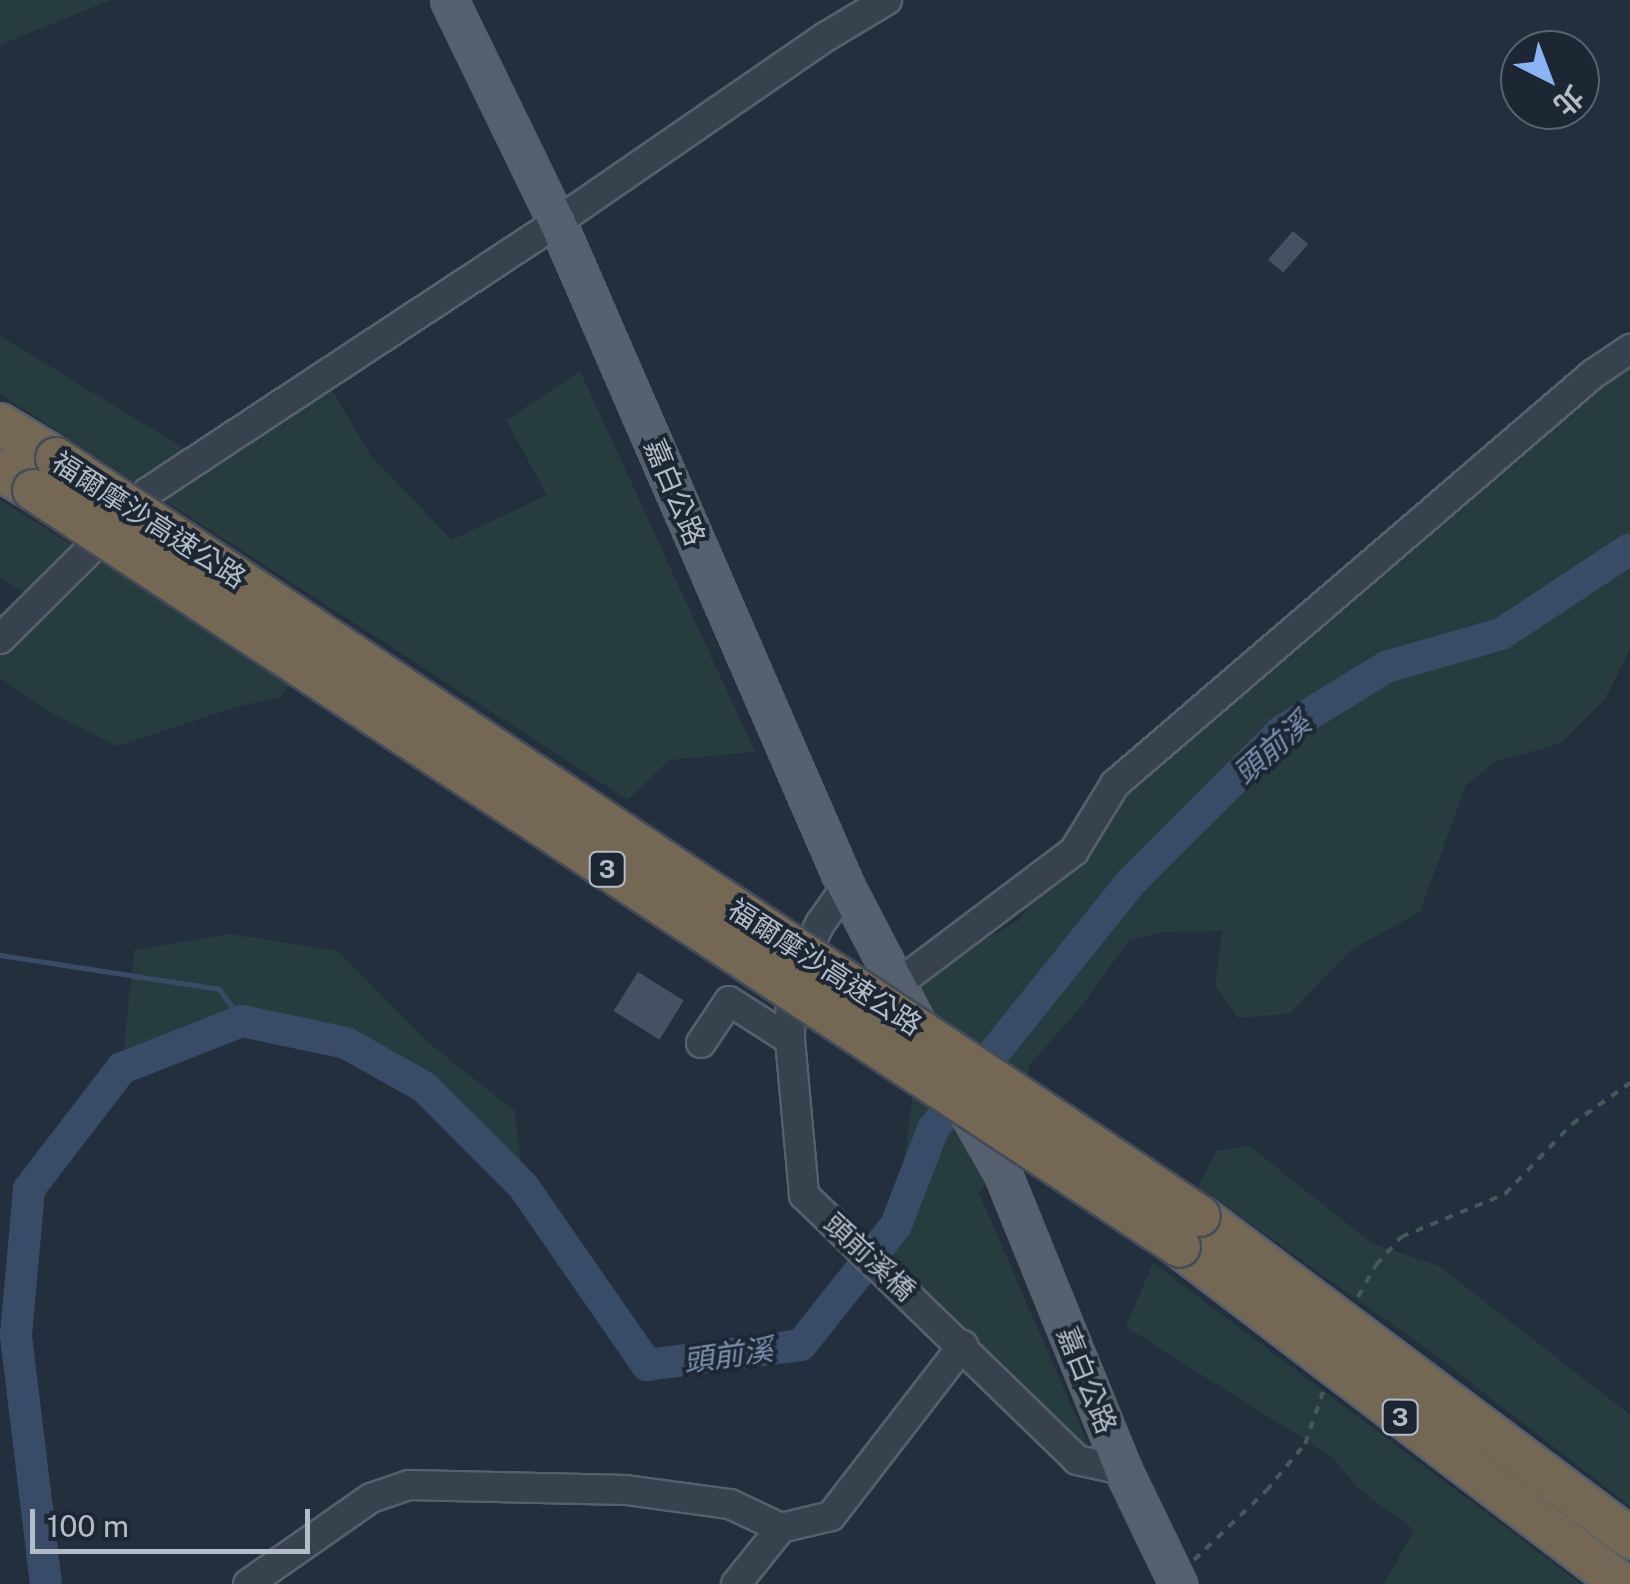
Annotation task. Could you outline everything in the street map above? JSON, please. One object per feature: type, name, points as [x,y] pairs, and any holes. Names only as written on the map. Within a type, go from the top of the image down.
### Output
[{"type":"highway","name":"福爾摩沙高速公路","points":[[0,424],[29,473],[1190,1231],[1630,1538]]},
{"type":"highway","name":"福爾摩沙高速公路","points":[[1190,1231],[1622,1584]]},
{"type":"main road","name":"嘉白公路","points":[[450,0],[557,222],[846,887],[896,986],[1002,1172],[1123,1470],[1178,1580]]},
{"type":"street","points":[[0,639],[148,492],[557,222],[826,36],[887,0]]},
{"type":"street","points":[[896,986],[1074,851],[1115,784],[1593,374],[1630,349]]},
{"type":"street","points":[[790,1040],[791,982],[820,924],[846,887]]},
{"type":"street","points":[[701,1043],[729,1001],[790,1040]]},
{"type":"street","name":"頭前溪橋","points":[[790,1040],[804,1195],[963,1345],[1077,1460],[1123,1470]]},
{"type":"street","points":[[736,1584],[781,1528],[831,1516],[963,1345]]},
{"type":"street","points":[[248,1584],[370,1498],[410,1484],[626,1490],[730,1504],[781,1528]]},
{"type":"path","points":[[1356,1302],[1376,1265],[1401,1237],[1505,1194],[1572,1124],[1630,1082]]},
{"type":"path","points":[[1178,1580],[1266,1491],[1305,1444],[1327,1382]]},
{"type":"green space","points":[[0,0],[111,0],[0,45]]},
{"type":"green space","points":[[0,336],[182,447],[196,466],[325,378],[370,455],[452,540],[547,495],[506,420],[580,371],[755,752],[669,760],[628,800],[0,394]]},
{"type":"green space","points":[[1630,352],[1630,649],[1606,698],[1561,743],[1495,762],[1466,785],[1420,912],[1352,949],[1289,1014],[1238,1018],[1215,985],[1222,931],[1165,932],[1129,940],[1080,1008],[1030,1064],[1007,1153],[979,1193],[1092,1454],[891,1261],[912,1102],[918,977],[1020,920],[1089,803]]},
{"type":"green space","points":[[0,500],[294,677],[281,697],[235,707],[117,746],[50,712],[0,678],[0,643],[41,604],[0,577]]},
{"type":"green space","points":[[230,934],[338,951],[426,1041],[515,1111],[523,1186],[424,1087],[346,1043],[242,1021],[122,1068],[134,950]]},
{"type":"green space","points":[[1249,1146],[1373,1244],[1439,1266],[1630,1415],[1630,1506],[1434,1354],[1198,1187],[1216,1151]]},
{"type":"green space","points":[[1153,1263],[1581,1584],[1384,1584],[1414,1530],[1359,1489],[1332,1457],[1126,1327]]},
{"type":"building","points":[[1293,231],[1308,244],[1283,273],[1268,260]]},
{"type":"building","points":[[638,972],[684,1001],[659,1040],[614,1011]]},
{"type":"waterway","name":"頭前溪","points":[[46,1584],[16,1335],[29,1189],[122,1068],[242,1021],[346,1043],[424,1087],[523,1186],[647,1365],[801,1345],[896,1225],[933,1129],[1130,883],[1282,731],[1386,667],[1501,634],[1630,549]]},
{"type":"waterway","points":[[0,955],[219,989],[242,1021]]}]
